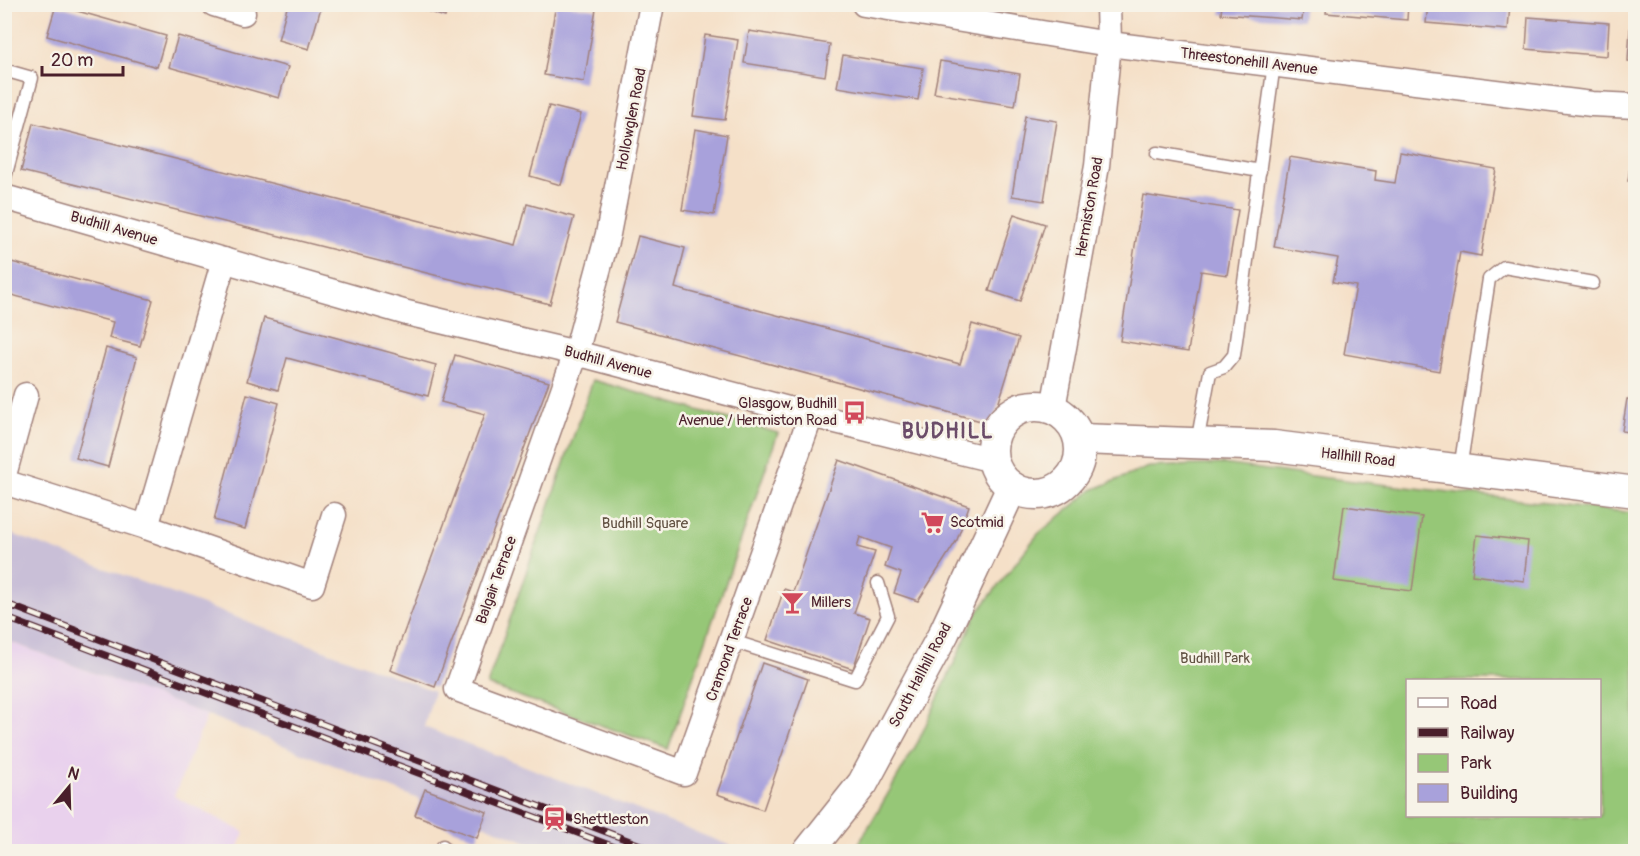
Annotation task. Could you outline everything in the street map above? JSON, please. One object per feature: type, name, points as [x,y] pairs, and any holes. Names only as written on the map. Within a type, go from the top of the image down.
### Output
[{"type":"street","points":[[214,4],[243,13]]},
{"type":"street","name":"Hollowglen Road","points":[[576,353],[608,234],[652,4]]},
{"type":"street","name":"Threestonehill Avenue","points":[[864,4],[1109,44],[1592,104],[1635,106]]},
{"type":"street","name":"Hermiston Road","points":[[1053,408],[1097,166],[1109,44],[1108,4]]},
{"type":"street","name":"Budhill Avenue","points":[[4,197],[407,313],[576,353],[993,460]]},
{"type":"street","points":[[146,527],[224,260]]},
{"type":"street","name":"Balgair Terrace","points":[[575,732],[457,689],[576,353]]},
{"type":"street","points":[[4,475],[26,395]]},
{"type":"street","points":[[1032,405],[1053,408],[1067,417],[1080,439],[1080,460],[1065,484],[1039,495],[1028,494],[1012,487],[1000,477],[993,460],[994,436],[1010,414],[1032,405]]},
{"type":"street","name":"Cramond Terrace","points":[[575,732],[684,772],[811,415]]},
{"type":"street","name":"Hallhill Road","points":[[1080,439],[1274,446],[1635,492]]},
{"type":"street","points":[[4,482],[146,527],[312,585],[334,515]]},
{"type":"street","name":"South Hallhill Road","points":[[808,852],[863,783],[944,633],[1012,487]]},
{"type":"lane","points":[[1197,443],[1210,372],[1224,367],[1234,355],[1274,64]]},
{"type":"lane","points":[[4,70],[32,78],[4,181]]},
{"type":"lane","points":[[1157,153],[1260,171]]},
{"type":"lane","points":[[1460,470],[1489,279],[1504,267],[1593,283]]},
{"type":"lane","points":[[732,641],[855,680],[888,616],[878,583]]},
{"type":"shaded area","points":[[4,531],[434,691],[424,727],[741,851],[550,851],[207,715],[5,640]]},
{"type":"shaded area","points":[[4,640],[207,715],[174,796],[244,832],[238,851],[5,851]]},
{"type":"green space","name":"Budhill Square","points":[[593,380],[778,433],[668,749],[487,685]]},
{"type":"green space","name":"Budhill Park","points":[[1223,464],[1635,513],[1635,851],[854,852],[918,742],[977,613],[1038,534],[1092,490],[1149,467]]},
{"type":"building","points":[[288,4],[322,4],[309,49],[278,40]]},
{"type":"building","points":[[405,4],[449,4],[445,17]]},
{"type":"building","points":[[556,4],[596,9],[584,82],[544,75]]},
{"type":"building","points":[[1327,4],[1408,4],[1407,20],[1326,13]]},
{"type":"building","points":[[1428,4],[1510,4],[1508,30],[1426,23]]},
{"type":"building","points":[[56,5],[166,36],[157,67],[47,36]]},
{"type":"building","points":[[1222,5],[1304,5],[1302,20],[1221,14]]},
{"type":"building","points":[[1528,17],[1609,23],[1607,56],[1526,49]]},
{"type":"building","points":[[1630,29],[1636,29],[1636,62],[1628,61]]},
{"type":"building","points":[[749,31],[830,44],[825,76],[744,63]]},
{"type":"building","points":[[705,35],[738,40],[725,120],[693,116]]},
{"type":"building","points":[[178,36],[288,67],[279,98],[169,67]]},
{"type":"building","points":[[843,55],[923,68],[918,100],[837,87]]},
{"type":"building","points":[[940,61],[1020,74],[1015,106],[934,93]]},
{"type":"building","points":[[549,106],[581,114],[561,185],[530,176]]},
{"type":"building","points":[[1025,116],[1057,121],[1044,201],[1012,196]]},
{"type":"building","points":[[33,123],[516,245],[527,204],[574,217],[550,304],[21,171]]},
{"type":"building","points":[[695,129],[727,135],[714,215],[682,210]]},
{"type":"building","points":[[1400,152],[1496,169],[1481,256],[1460,252],[1439,371],[1344,354],[1356,286],[1333,282],[1338,258],[1274,247],[1290,157],[1376,171],[1375,180],[1395,183]]},
{"type":"building","points":[[1632,153],[1636,153],[1636,182],[1628,181]]},
{"type":"building","points":[[1143,195],[1238,210],[1227,275],[1201,271],[1188,352],[1120,341]]},
{"type":"building","points":[[1014,214],[1045,224],[1020,301],[989,291]]},
{"type":"building","points":[[638,236],[685,248],[675,288],[960,364],[972,324],[1019,338],[992,424],[615,322]]},
{"type":"building","points":[[4,260],[153,300],[140,346],[109,338],[113,322],[4,293]]},
{"type":"building","points":[[264,318],[436,365],[428,396],[287,358],[278,390],[247,381]]},
{"type":"building","points":[[106,348],[137,357],[108,467],[76,458]]},
{"type":"building","points":[[455,355],[549,382],[435,687],[390,670],[485,414],[441,402]]},
{"type":"building","points":[[247,394],[279,403],[245,529],[214,520]]},
{"type":"building","points":[[1627,399],[1636,400],[1636,433],[1622,431]]},
{"type":"building","points":[[839,460],[969,506],[957,540],[918,601],[894,593],[901,573],[885,567],[891,548],[860,537],[857,547],[875,552],[854,613],[870,618],[853,669],[767,640],[784,589],[793,592]]},
{"type":"building","points":[[1344,506],[1422,517],[1412,591],[1334,581]]},
{"type":"building","points":[[1477,535],[1528,541],[1524,581],[1472,575]]},
{"type":"building","points":[[762,663],[808,679],[763,810],[717,794]]},
{"type":"building","points":[[425,789],[487,812],[477,838],[415,815]]},
{"type":"railway","points":[[4,603],[659,852]]},
{"type":"railway","points":[[4,617],[628,852]]},
{"type":"place","name":"Glasgow, Budhill Avenue / Hermiston Road","points":[[855,412]]},
{"type":"place","name":"Scotmid","points":[[932,522]]},
{"type":"place","name":"Millers","points":[[793,602]]},
{"type":"place","name":"Shettleston","points":[[555,819]]},
{"type":"district","name":"BUDHILL","points":[[948,431]]}]
